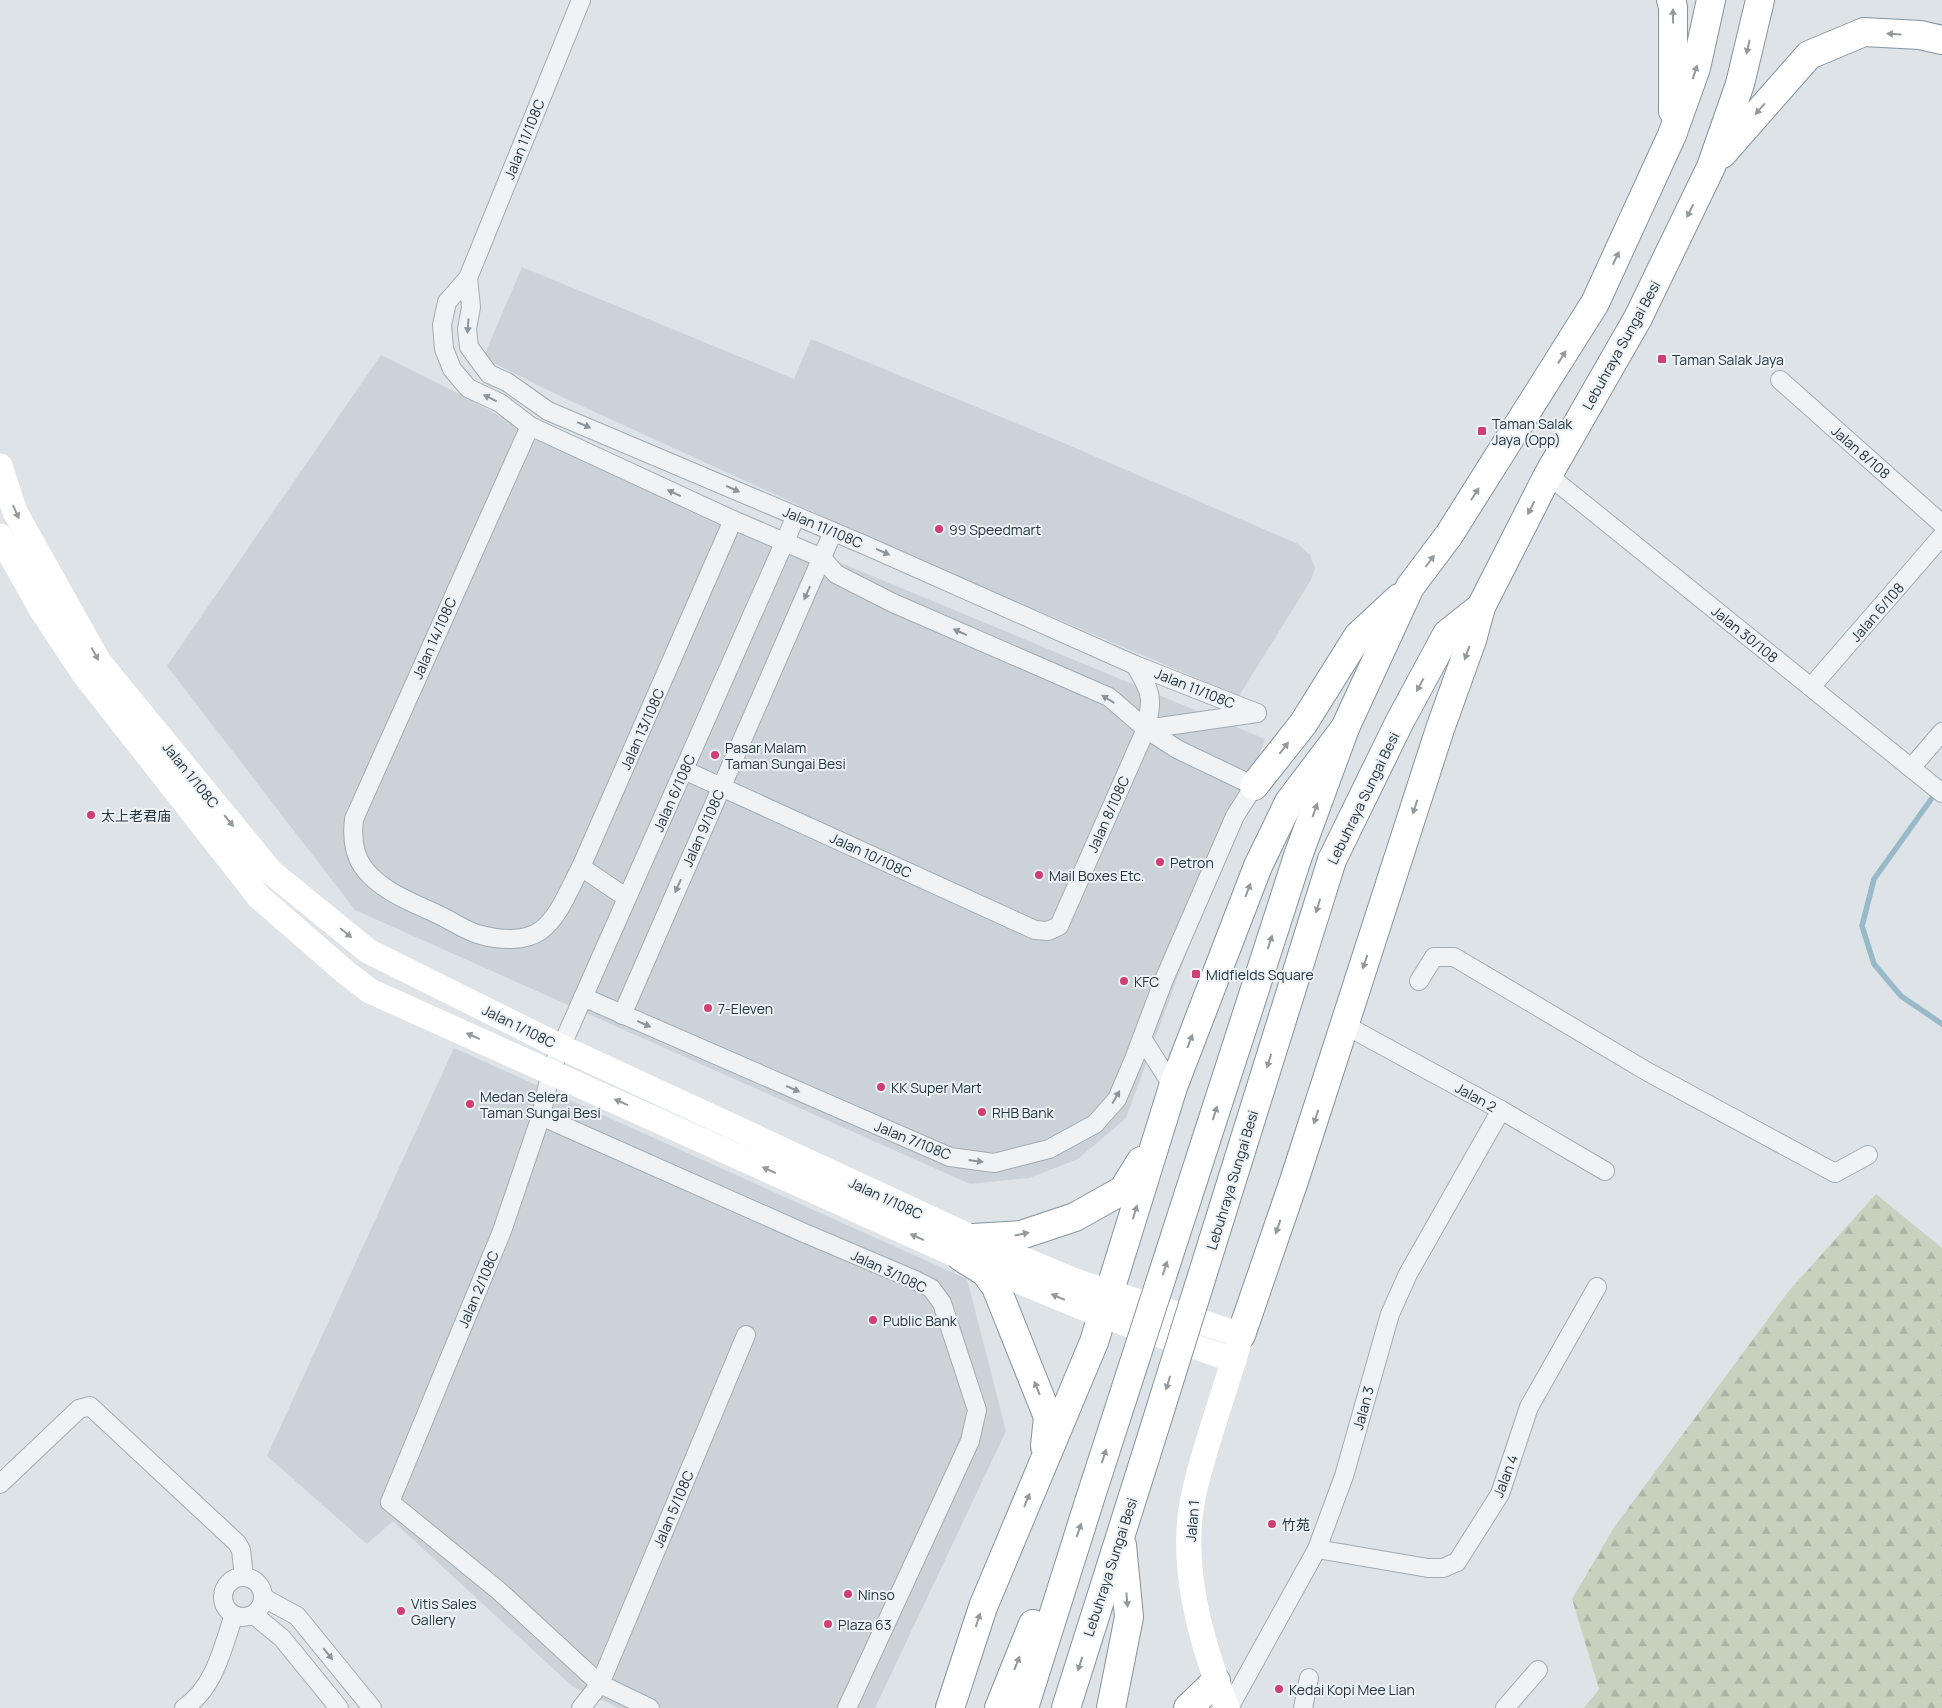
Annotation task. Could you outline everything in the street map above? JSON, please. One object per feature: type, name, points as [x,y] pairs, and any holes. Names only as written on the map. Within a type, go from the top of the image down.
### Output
[{"type":"highway","points":[[1671,0],[1674,32],[1672,135]]},
{"type":"highway","points":[[1254,786],[1303,724],[1358,636],[1410,587],[1449,535],[1595,303],[1672,135],[1696,68],[1711,0]]},
{"type":"highway","name":"Lebuhraya Sungai Besi","points":[[1066,1708],[1332,860],[1399,723],[1447,634],[1481,607],[1548,475],[1638,318],[1711,167],[1740,84],[1760,0]]},
{"type":"highway","points":[[1711,167],[1809,55],[1864,32],[1920,35],[1942,40]]},
{"type":"highway","points":[[1024,1708],[1070,1559],[1298,856],[1345,728],[1410,587]]},
{"type":"highway","points":[[1237,1348],[1294,1181],[1440,729],[1472,640],[1481,607]]},
{"type":"highway","points":[[954,1696],[983,1607],[1107,1304],[1173,1087],[1258,866],[1289,802],[1345,728]]},
{"type":"highway","points":[[1040,1469],[1048,1432],[1048,1417],[996,1287],[967,1248],[1022,1235],[1075,1217],[1123,1190],[1157,1137]]},
{"type":"highway","points":[[1111,1708],[1123,1657],[1129,1617],[1121,1534]]},
{"type":"highway","points":[[999,1708],[1030,1630],[1070,1559]]},
{"type":"highway","points":[[1188,1708],[1216,1682]]},
{"type":"street","name":"Jalan 11/108C","points":[[581,0],[468,278],[448,302],[442,325],[444,349],[452,369],[468,388],[500,403],[530,426],[733,520],[822,558],[836,574],[893,603],[1109,698],[1146,729],[1177,749],[1254,786]]},
{"type":"street","name":"Jalan 11/108C","points":[[468,278],[471,307],[467,329],[469,347],[489,374],[513,385],[548,411],[796,516],[1135,664],[1257,713],[1146,729]]},
{"type":"street","name":"Jalan 8/108","points":[[1780,380],[1942,524]]},
{"type":"street","name":"Jalan 14/108C","points":[[530,426],[354,819],[352,836],[362,866],[396,895],[480,935],[503,939],[522,938],[540,932]]},
{"type":"street","name":"Jalan 1/108C","points":[[0,466],[15,512],[99,662],[271,872],[368,951],[967,1248]]},
{"type":"street","name":"Jalan 30/108","points":[[1548,475],[1942,793]]},
{"type":"street","name":"Jalan 6/108C","points":[[550,1070],[796,516]]},
{"type":"street","name":"Jalan 13/108C","points":[[540,932],[553,918],[581,867],[733,520]]},
{"type":"street","name":"Jalan 9/108C","points":[[622,1015],[833,532]]},
{"type":"street","name":"Jalan 1/108C","points":[[0,536],[40,609],[84,674],[259,897],[344,971],[370,991],[967,1248],[1107,1304],[1237,1348]]},
{"type":"street","name":"Jalan 6/108","points":[[1812,687],[1942,536]]},
{"type":"street","name":"Jalan 8/108C","points":[[1059,926],[1146,729],[1151,705],[1149,688],[1135,664]]},
{"type":"street","points":[[1914,771],[1942,732]]},
{"type":"street","name":"Jalan 10/108C","points":[[684,770],[1035,930],[1048,931],[1059,926]]},
{"type":"street","name":"Jalan 7/108C","points":[[583,997],[950,1157],[994,1163],[1050,1149],[1095,1124],[1117,1099],[1163,982],[1235,816],[1254,786]]},
{"type":"street","points":[[581,867],[627,898]]},
{"type":"street","points":[[1419,981],[1434,957],[1454,957],[1648,1072],[1835,1174],[1868,1156]]},
{"type":"street","name":"Jalan 2","points":[[1345,1025],[1501,1110],[1605,1171]]},
{"type":"street","points":[[1142,1038],[1173,1087]]},
{"type":"street","name":"Jalan 2/108C","points":[[550,1070],[541,1116],[502,1231],[390,1502],[498,1590],[600,1684]]},
{"type":"street","name":"Jalan 3","points":[[1228,1708],[1317,1548],[1344,1476],[1390,1314],[1408,1274],[1501,1110]]},
{"type":"street","name":"Jalan 3/108C","points":[[541,1116],[915,1280],[931,1288],[942,1303],[977,1410],[970,1441],[847,1708]]},
{"type":"street","name":"Jalan 4","points":[[1317,1548],[1428,1568],[1443,1568],[1457,1562],[1500,1494],[1529,1407],[1597,1287]]},
{"type":"street","name":"Jalan 5/108C","points":[[581,1708],[600,1684],[746,1335]]},
{"type":"street","name":"Jalan 1","points":[[1228,1708],[1216,1682],[1192,1585],[1189,1567],[1189,1538],[1194,1490],[1237,1348]]},
{"type":"street","points":[[0,1484],[79,1409],[90,1406],[237,1543],[241,1550],[244,1577]]},
{"type":"street","points":[[244,1577],[256,1581],[263,1592],[264,1598],[263,1605],[254,1615],[248,1617],[234,1615],[225,1606],[224,1592],[231,1581],[244,1577]]},
{"type":"street","points":[[264,1598],[297,1616],[372,1708]]},
{"type":"street","points":[[184,1708],[202,1694],[211,1680],[234,1615]]},
{"type":"street","points":[[254,1615],[282,1638],[339,1708]]},
{"type":"street","points":[[1505,1708],[1538,1670]]},
{"type":"street","points":[[1303,1708],[1309,1678]]},
{"type":"street","points":[[600,1684],[650,1708]]},
{"type":"street","points":[[941,1708],[954,1696]]},
{"type":"shaded area","points":[[522,267],[794,379],[811,339],[1052,438],[1298,544],[1310,555],[1315,568],[1311,580],[1239,696],[916,559],[560,396],[483,358]]},
{"type":"shaded area","points":[[381,355],[469,399],[537,437],[1265,739],[1126,1118],[1078,1159],[1029,1178],[970,1184],[355,910],[167,666]]},
{"type":"shaded area","points":[[454,1048],[967,1279],[1006,1431],[875,1708],[619,1708],[573,1687],[393,1521],[367,1544],[267,1456]]},
{"type":"green space","points":[[1876,1194],[1942,1248],[1942,1708],[1584,1708],[1599,1689],[1572,1599],[1615,1526],[1788,1292]]},
{"type":"waterway","points":[[1937,791],[1874,879],[1862,926],[1874,964],[1901,996],[1942,1024]]},
{"type":"place","name":"Taman Salak Jaya","points":[[1662,359]]},
{"type":"place","name":"Taman Salak Jaya (Opp)","points":[[1482,431]]},
{"type":"place","name":"99 Speedmart","points":[[939,529]]},
{"type":"place","name":"Pasar Malam Taman Sungai Besi","points":[[715,755]]},
{"type":"place","name":"太上老君庙","points":[[91,815]]},
{"type":"place","name":"Petron","points":[[1160,862]]},
{"type":"place","name":"Mail Boxes Etc.","points":[[1039,875]]},
{"type":"place","name":"Midfields Square","points":[[1196,974]]},
{"type":"place","name":"KFC","points":[[1124,981]]},
{"type":"place","name":"7-Eleven","points":[[708,1008]]},
{"type":"place","name":"KK Super Mart","points":[[881,1087]]},
{"type":"place","name":"Medan Selera Taman Sungai Besi","points":[[470,1104]]},
{"type":"place","name":"RHB Bank","points":[[982,1112]]},
{"type":"place","name":"Public Bank","points":[[873,1320]]},
{"type":"place","name":"竹苑","points":[[1272,1524]]},
{"type":"place","name":"Ninso","points":[[848,1594]]},
{"type":"place","name":"Vitis Sales Gallery","points":[[401,1611]]},
{"type":"place","name":"Plaza 63","points":[[828,1624]]},
{"type":"place","name":"Kedai Kopi Mee Lian","points":[[1279,1689]]}]
